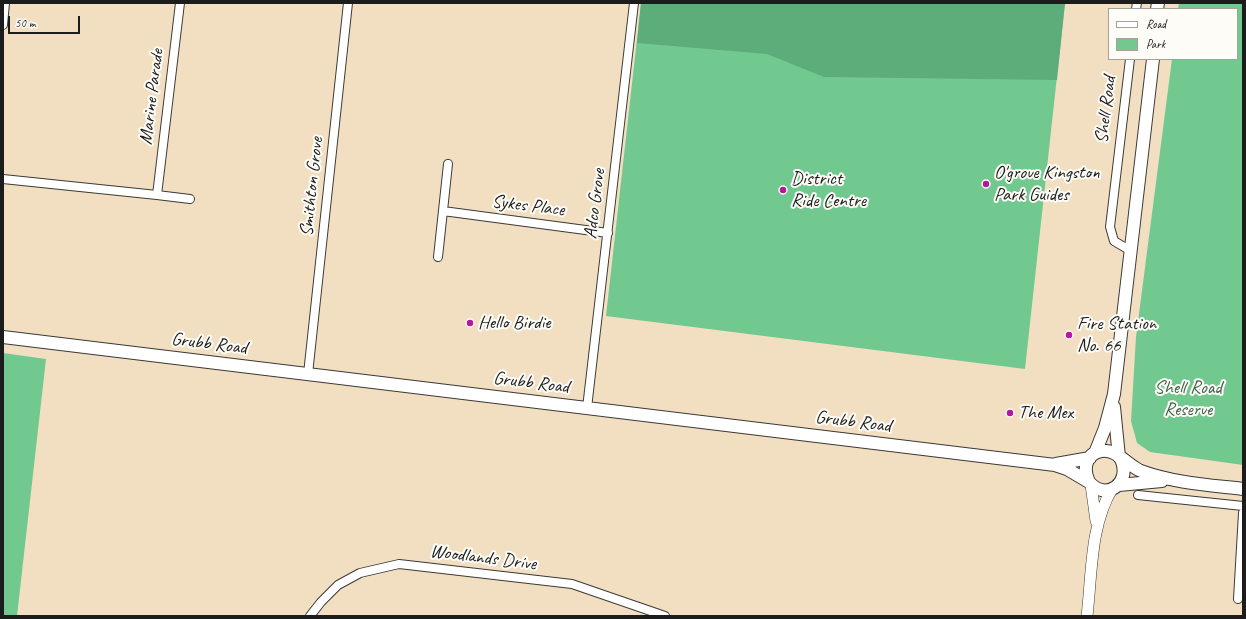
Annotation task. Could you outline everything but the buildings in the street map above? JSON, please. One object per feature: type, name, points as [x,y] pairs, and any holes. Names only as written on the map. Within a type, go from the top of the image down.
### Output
[{"type":"main road","points":[[1153,60],[1114,394],[1105,428],[1085,470],[1090,484],[1101,490],[1173,480]]},
{"type":"main road","name":"Grubb Road","points":[[3,337],[1055,465],[1067,469],[1090,484]]},
{"type":"main road","points":[[1114,394],[1120,458],[1124,472],[1116,487]]},
{"type":"main road","points":[[1092,456],[1107,451],[1139,470],[1173,480],[1243,489]]},
{"type":"main road","name":"Grubb Road","points":[[1055,465],[1092,456]]},
{"type":"street","points":[[3,25],[5,3]]},
{"type":"street","name":"Marine Parade","points":[[157,195],[180,3]]},
{"type":"street","name":"Smithton Grove","points":[[308,374],[348,3]]},
{"type":"street","name":"Adco Grove","points":[[588,408],[634,3]]},
{"type":"street","name":"Shell Road","points":[[1130,60],[1110,228],[1114,241],[1131,251]]},
{"type":"street","points":[[438,257],[448,164]]},
{"type":"street","points":[[3,179],[190,199]]},
{"type":"street","name":"Sykes Place","points":[[443,211],[608,233]]},
{"type":"street","points":[[1090,484],[1097,529]]},
{"type":"street","points":[[1087,616],[1097,529],[1102,509],[1116,487]]},
{"type":"street","points":[[1138,495],[1243,506]]},
{"type":"street","points":[[1238,598],[1243,513]]},
{"type":"street","name":"Woodlands Drive","points":[[310,616],[321,602],[338,586],[360,573],[399,564],[572,584],[665,616]]},
{"type":"green space","points":[[641,3],[1065,3],[1025,369],[606,316]]},
{"type":"green space","points":[[641,3],[1065,3],[1057,80],[824,77],[767,54],[637,43]]},
{"type":"green space","name":"Shell Road Reserve","points":[[1179,3],[1243,3],[1243,465],[1150,452],[1137,443],[1131,421],[1136,337],[1172,60],[1238,60],[1238,8],[1178,8]]},
{"type":"green space","points":[[3,353],[46,359],[17,616],[3,616]]},
{"type":"place","name":"O'grove Kingston Park Guides","points":[[986,184]]},
{"type":"place","name":"District Ride Centre","points":[[783,190]]},
{"type":"place","name":"Hello Birdie","points":[[470,323]]},
{"type":"place","name":"Fire Station No. 66","points":[[1069,335]]},
{"type":"place","name":"The Mex","points":[[1010,413]]}]
